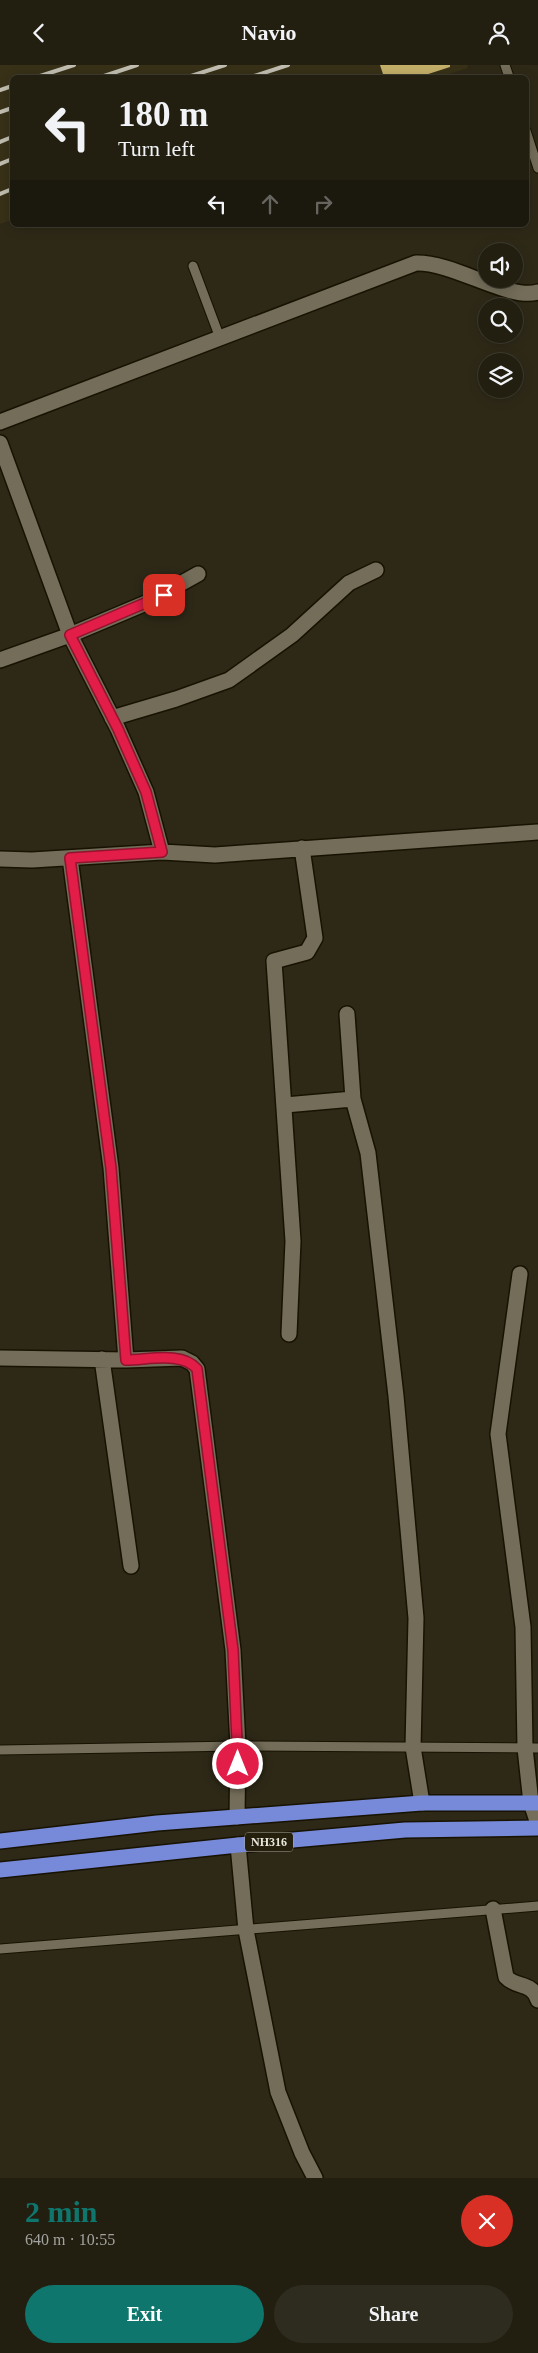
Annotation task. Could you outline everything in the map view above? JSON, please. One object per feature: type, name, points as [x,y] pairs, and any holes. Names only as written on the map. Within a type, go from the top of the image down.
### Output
[{"type":"highway","name":"NH316","points":[[0,1841],[156,1823],[422,1803],[535,1803]]},
{"type":"highway","name":"NH316","points":[[0,1870],[405,1830],[538,1828]]},
{"type":"street","points":[[0,422],[416,263],[442,265],[516,293],[538,293]]},
{"type":"street","points":[[0,443],[70,635],[112,718],[146,792],[162,852]]},
{"type":"street","points":[[112,718],[176,699],[230,680],[292,635],[349,583],[376,570]]},
{"type":"street","points":[[0,660],[70,635],[146,603],[198,575]]},
{"type":"street","points":[[0,859],[70,858],[162,852],[215,855],[538,833]]},
{"type":"street","points":[[289,1334],[293,1241],[274,961],[307,952],[315,938],[302,848]]},
{"type":"street","points":[[70,858],[111,1168],[126,1360]]},
{"type":"street","points":[[346,1013],[353,1099],[368,1153],[374,1199],[413,1579],[416,1618],[413,1747],[422,1803]]},
{"type":"street","points":[[285,1105],[353,1099]]},
{"type":"street","points":[[520,1274],[498,1434],[523,1627],[538,1824]]},
{"type":"street","points":[[0,1358],[182,1359],[192,1363],[197,1369],[233,1650],[238,1746],[237,1817]]},
{"type":"street","points":[[102,1359],[131,1566]]},
{"type":"street","points":[[238,1845],[246,1930],[278,2092],[302,2153],[315,2178]]},
{"type":"street","points":[[493,1909],[506,1977],[516,1984],[531,1988],[536,1992],[538,1999]]},
{"type":"lane","points":[[529,140],[538,168]]},
{"type":"lane","points":[[193,266],[220,338]]},
{"type":"lane","points":[[0,1750],[238,1746],[531,1748]]},
{"type":"lane","points":[[0,1949],[538,1906]]},
{"type":"shaded area","points":[[0,65],[467,65],[468,68],[446,75],[10,75],[10,221],[0,224]]},
{"type":"building","points":[[380,65],[450,65],[450,67],[425,75],[383,75]]},
{"type":"railway","points":[[43,75],[74,65]]},
{"type":"railway","points":[[107,75],[137,65]]},
{"type":"railway","points":[[194,75],[225,65]]},
{"type":"railway","points":[[257,75],[288,65]]},
{"type":"railway","points":[[0,90],[10,87]]},
{"type":"railway","points":[[0,112],[10,109]]},
{"type":"railway","points":[[0,142],[10,138]]},
{"type":"railway","points":[[0,164],[10,160]]},
{"type":"railway","points":[[0,194],[10,190]]},
{"type":"route","points":[[164,595],[70,635],[118,729],[146,792],[162,852],[70,858],[111,1168],[126,1360],[182,1359],[192,1363],[197,1369],[233,1650],[238,1764]]}]
